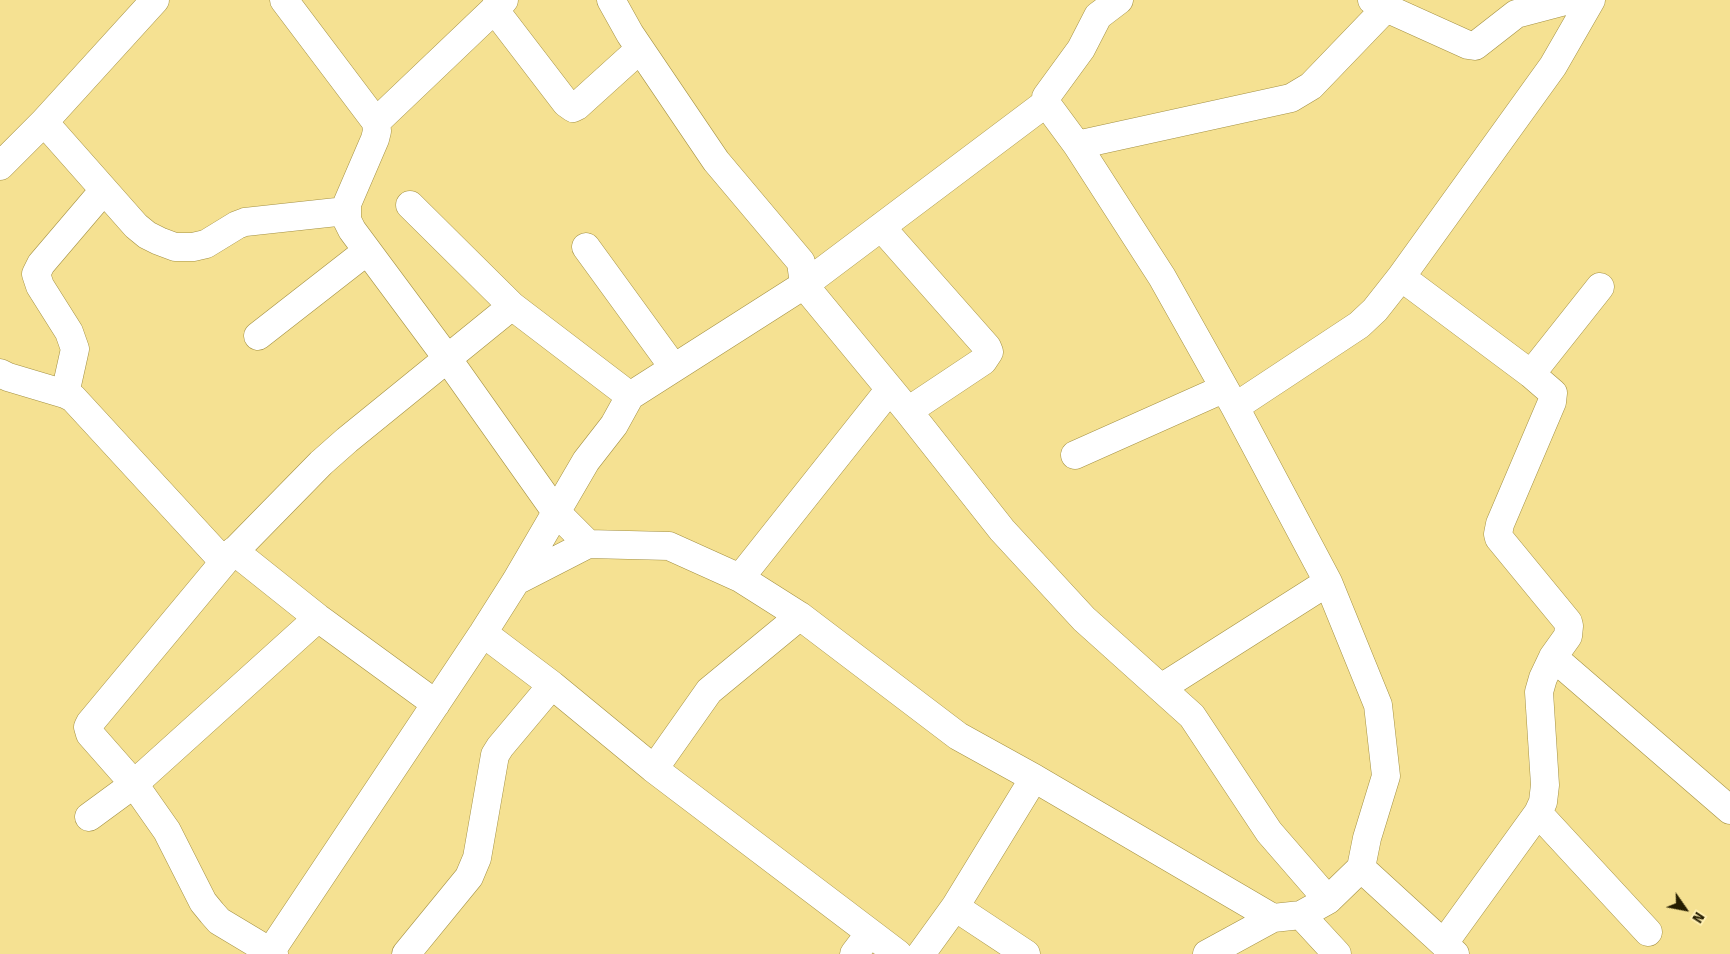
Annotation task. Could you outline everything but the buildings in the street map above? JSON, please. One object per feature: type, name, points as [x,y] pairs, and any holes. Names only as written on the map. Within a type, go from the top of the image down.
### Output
[{"type":"street","points":[[0,166],[44,122],[155,0]]},
{"type":"street","points":[[284,0],[376,122],[377,131],[375,139],[350,194],[346,211],[347,220],[352,230],[447,358],[556,512],[588,544]]},
{"type":"street","points":[[612,0],[640,49],[716,161],[801,262],[804,285],[908,411],[1008,537],[1084,619],[1192,716],[1269,832],[1328,900]]},
{"type":"street","points":[[1119,0],[1098,16],[1081,49],[1046,97],[1046,103],[1077,145],[1162,277],[1328,582],[1378,705],[1386,776],[1367,838],[1361,868],[1328,900],[1301,915],[1273,918],[1207,954]]},
{"type":"street","points":[[1077,145],[1291,98],[1311,86],[1379,4],[1468,45],[1475,46],[1516,14],[1569,0]]},
{"type":"street","points":[[1076,455],[1229,398],[1359,325],[1375,310],[1401,277],[1553,66],[1591,0]]},
{"type":"street","points":[[376,122],[499,5],[566,103],[573,108],[640,49]]},
{"type":"street","points":[[512,306],[321,463],[229,557],[88,727],[90,734],[134,784],[175,844],[203,902],[219,921],[271,954],[483,633],[516,581],[586,461],[614,426],[630,396],[804,285],[1046,103]]},
{"type":"street","points":[[44,122],[136,226],[159,242],[175,247],[192,247],[206,244],[245,222],[346,211]]},
{"type":"street","points":[[65,394],[75,349],[69,332],[40,286],[36,274],[41,264],[104,190]]},
{"type":"street","points":[[410,205],[512,306],[630,396]]},
{"type":"street","points":[[881,227],[987,347],[989,352],[983,361],[908,411]]},
{"type":"street","points":[[586,247],[674,368]]},
{"type":"street","points":[[258,336],[367,250]]},
{"type":"street","points":[[1361,868],[1450,949],[1538,813],[1545,785],[1539,692],[1553,657],[1568,636],[1568,622],[1499,538],[1498,534],[1500,524],[1554,397],[1553,393],[1531,374],[1401,277]]},
{"type":"street","points":[[1531,374],[1600,287]]},
{"type":"street","points":[[0,373],[65,394],[79,404],[229,557],[318,618],[436,704]]},
{"type":"street","points":[[740,578],[890,389]]},
{"type":"street","points":[[516,581],[588,544],[669,546],[740,578],[800,616],[958,736],[1034,778],[1273,918]]},
{"type":"street","points":[[1161,688],[1328,582]]},
{"type":"street","points":[[654,769],[710,691],[800,616]]},
{"type":"street","points":[[89,817],[134,784],[318,618]]},
{"type":"street","points":[[483,633],[552,685],[654,769],[898,954]]},
{"type":"street","points":[[1553,657],[1730,810]]},
{"type":"street","points":[[406,954],[469,877],[477,858],[495,755],[552,685]]},
{"type":"street","points":[[921,954],[955,907],[1034,778]]},
{"type":"street","points":[[1538,813],[1648,932]]},
{"type":"street","points":[[955,907],[1026,954]]},
{"type":"street","points":[[1301,915],[1338,954]]},
{"type":"street","points":[[854,954],[870,933]]}]
